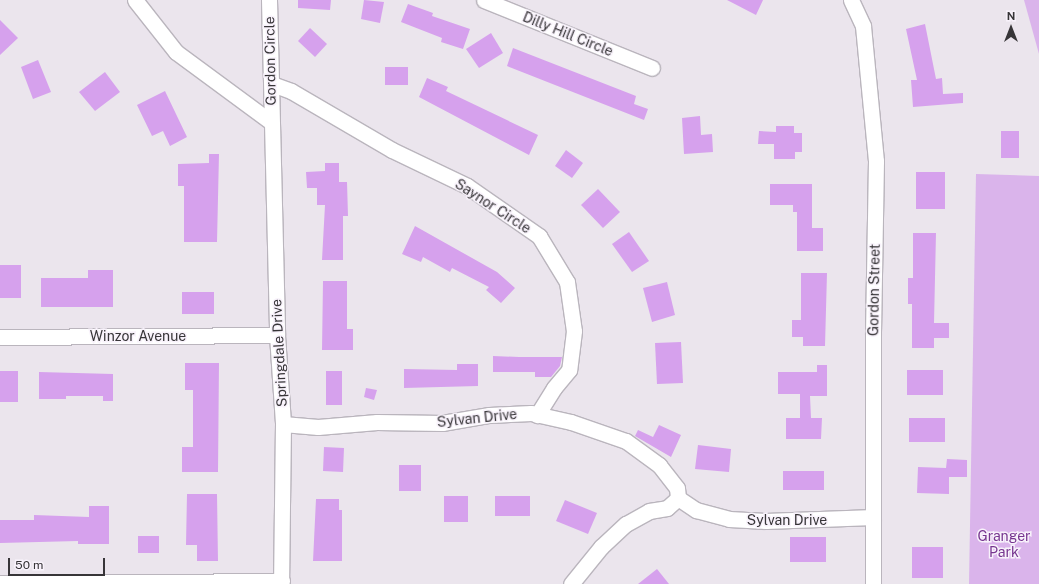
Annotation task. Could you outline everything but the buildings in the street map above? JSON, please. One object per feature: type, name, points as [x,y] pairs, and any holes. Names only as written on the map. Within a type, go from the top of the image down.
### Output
[{"type":"street","points":[[135,0],[176,52],[271,122]]},
{"type":"street","name":"Gordon Circle","points":[[269,0],[272,84],[271,122]]},
{"type":"street","name":"Dilly Hill Circle","points":[[484,0],[652,68]]},
{"type":"street","name":"Gordon Street","points":[[852,0],[863,26],[876,161],[873,584]]},
{"type":"street","name":"Saynor Circle","points":[[272,84],[291,91],[392,150],[467,186],[539,236],[567,282],[574,330],[569,370],[554,388],[537,415]]},
{"type":"street","name":"Springdale Drive","points":[[271,122],[276,336],[283,424],[282,582]]},
{"type":"street","name":"Winzor Avenue","points":[[0,337],[276,336]]},
{"type":"street","name":"Sylvan Drive","points":[[283,424],[318,427],[377,422],[442,423],[489,415],[531,413],[572,422],[626,441],[658,465],[677,488],[678,498],[696,510],[729,519],[766,521],[873,517]]},
{"type":"street","points":[[571,584],[601,547],[626,524],[649,511],[667,508],[678,498]]},
{"type":"street","points":[[0,583],[282,582]]},
{"type":"green space","points":[[1024,0],[1039,0],[1039,54]]},
{"type":"green space","name":"Granger Park","points":[[976,174],[1039,176],[1039,584],[969,584]]}]
